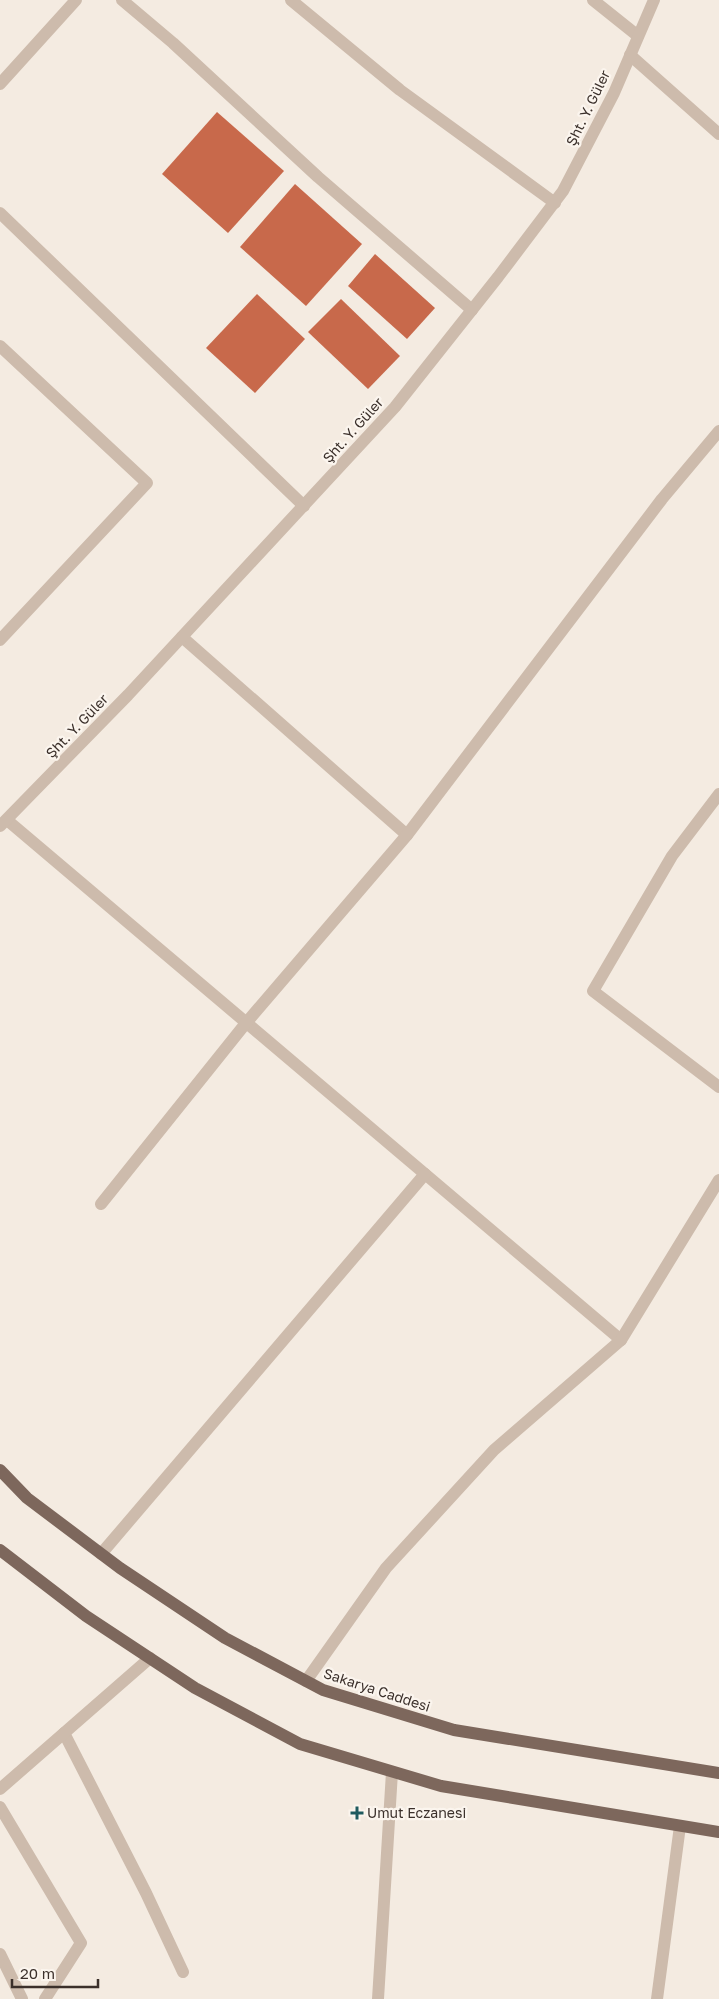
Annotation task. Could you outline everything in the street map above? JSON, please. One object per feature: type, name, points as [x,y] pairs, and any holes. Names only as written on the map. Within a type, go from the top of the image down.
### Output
[{"type":"main road","name":"Sakarya Caddesi","points":[[0,1470],[27,1498],[120,1568],[224,1638],[323,1690],[454,1730],[719,1773]]},
{"type":"main road","points":[[0,1550],[86,1616],[195,1688],[300,1744],[441,1786],[719,1832]]},
{"type":"street","points":[[0,84],[76,0]]},
{"type":"street","points":[[122,0],[173,43],[318,177],[472,310]]},
{"type":"street","points":[[290,0],[400,90],[555,202]]},
{"type":"street","points":[[594,0],[638,36]]},
{"type":"street","name":"Şht. Y. Güler","points":[[3,823],[182,637],[395,407],[472,310],[563,191],[614,93],[654,0]]},
{"type":"street","points":[[630,55],[719,134]]},
{"type":"street","points":[[0,213],[304,506]]},
{"type":"street","points":[[0,346],[147,483],[0,640]]},
{"type":"street","points":[[101,1204],[246,1023],[407,835],[656,507],[719,431]]},
{"type":"street","points":[[182,637],[407,835]]},
{"type":"street","points":[[719,794],[672,856],[593,991],[719,1087]]},
{"type":"street","points":[[3,823],[246,1023],[621,1340]]},
{"type":"street","points":[[101,1554],[425,1174]]},
{"type":"street","points":[[306,1681],[386,1568],[494,1450],[621,1340],[719,1180]]},
{"type":"street","points":[[0,1789],[150,1658]]},
{"type":"street","points":[[64,1733],[146,1893],[183,1972]]},
{"type":"street","points":[[378,1999],[392,1772]]},
{"type":"street","points":[[0,1807],[81,1943],[45,1999]]},
{"type":"street","points":[[657,1999],[680,1826]]},
{"type":"street","points":[[0,1954],[22,1999]]},
{"type":"building","points":[[217,112],[284,171],[228,233],[162,174]]},
{"type":"building","points":[[295,184],[362,244],[306,306],[240,247]]},
{"type":"building","points":[[375,254],[435,308],[407,339],[348,286]]},
{"type":"building","points":[[257,294],[305,339],[255,393],[206,348]]},
{"type":"building","points":[[341,299],[400,356],[368,389],[308,332]]},
{"type":"place","name":"Umut Eczanesi","points":[[357,1813]]}]
